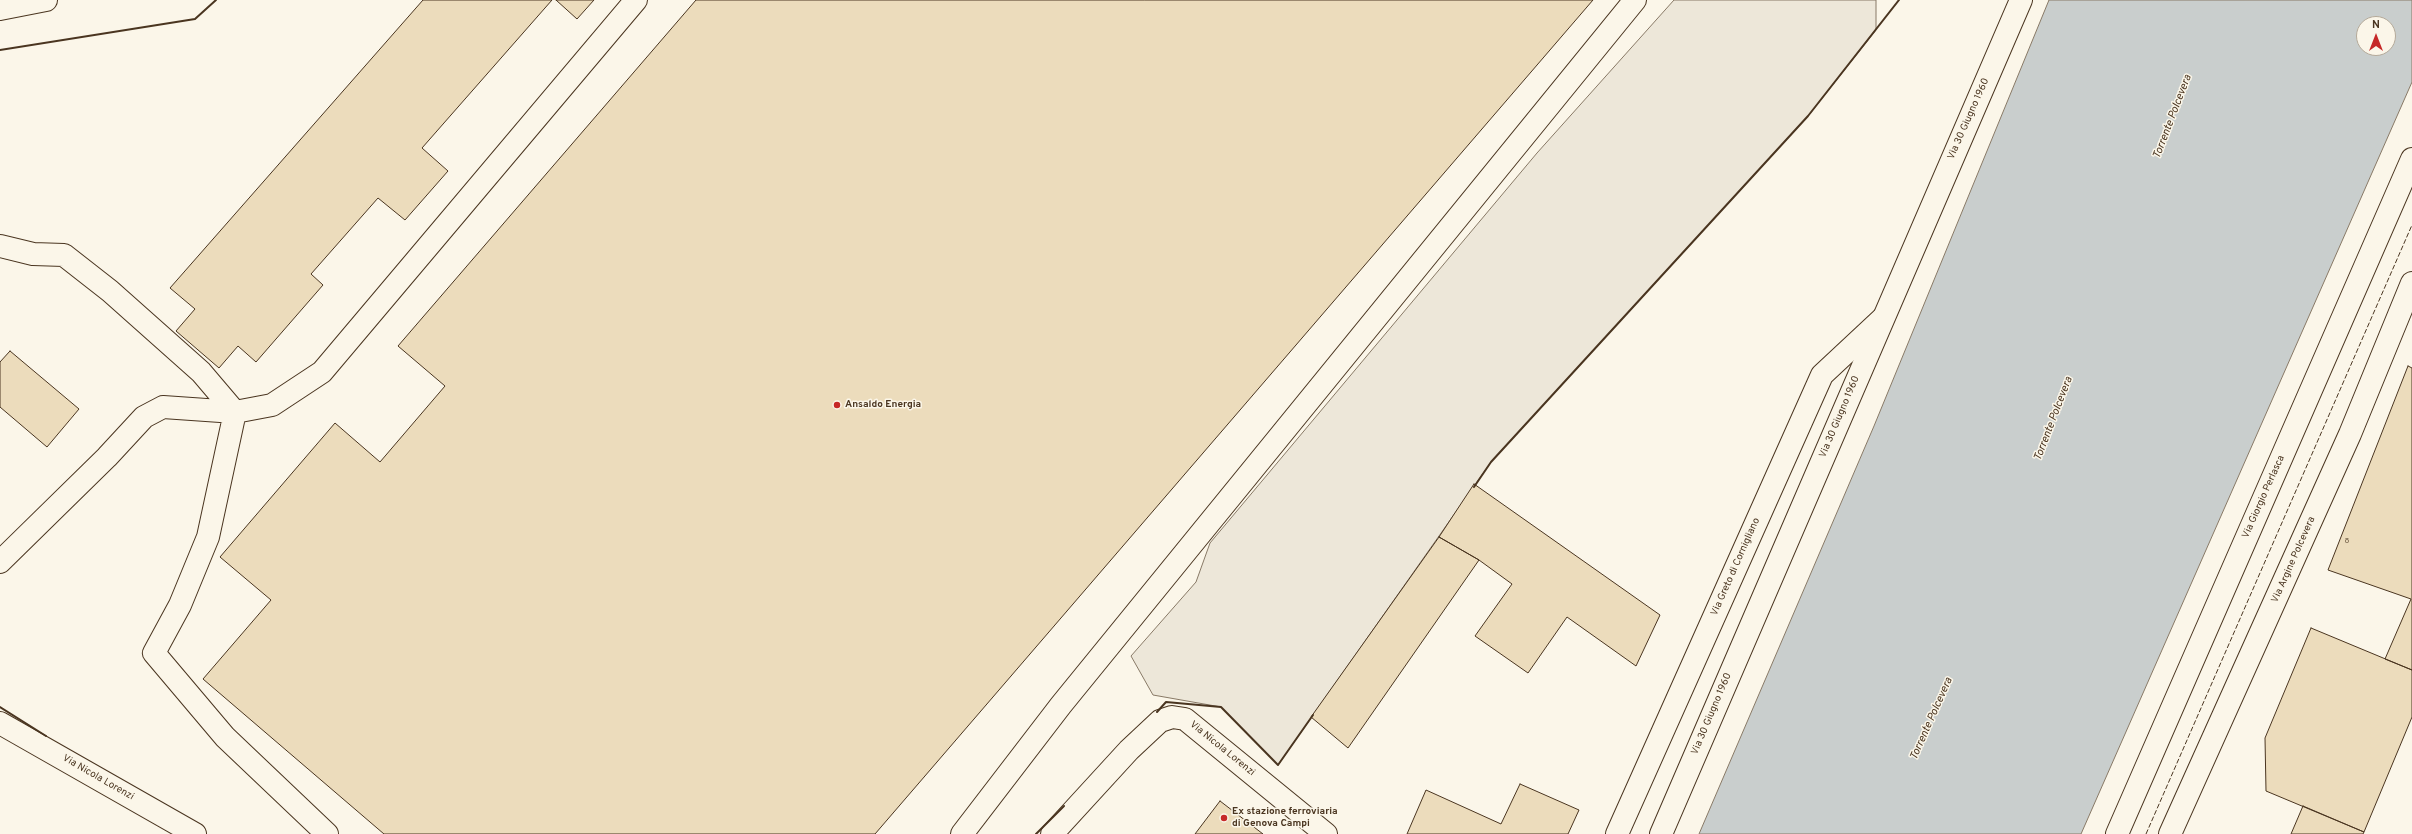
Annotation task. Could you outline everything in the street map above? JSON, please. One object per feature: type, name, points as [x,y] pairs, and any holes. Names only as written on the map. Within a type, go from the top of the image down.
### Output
[{"type":"main road","points":[[0,9],[46,0]]},
{"type":"main road","points":[[0,562],[107,457],[144,417],[162,407],[235,412],[272,405],[322,372],[636,0]]},
{"type":"main road","points":[[962,834],[1061,705],[1635,0]]},
{"type":"main road","name":"Via 30 Giugno 1960","points":[[1661,834],[1882,318],[2021,0]]},
{"type":"main road","name":"Via Giorgio Perlasca","points":[[2117,834],[2412,159]]},
{"type":"main road","points":[[0,246],[34,254],[64,255],[110,291],[200,372],[235,412]]},
{"type":"main road","name":"Via Argine Polcevera","points":[[2170,834],[2350,434],[2412,283]]},
{"type":"main road","name":"Via Greto di Cornigliano","points":[[1617,834],[1822,375],[1882,318]]},
{"type":"main road","points":[[235,412],[208,537],[180,605],[154,653],[225,737],[327,834]]},
{"type":"main road","name":"Via Nicola Lorenzi","points":[[1052,834],[1129,750],[1160,721],[1172,717],[1185,719],[1326,834]]},
{"type":"main road","name":"Via Nicola Lorenzi","points":[[0,723],[195,834]]},
{"type":"shaded area","points":[[1674,0],[1876,0],[1876,30],[1808,116],[1491,462],[1278,765],[1221,707],[1153,695],[1131,656],[1196,582],[1210,543],[1537,153]]},
{"type":"water","name":"Torrente Polcevera","points":[[2049,0],[2412,0],[2412,82],[2081,834],[1699,834],[1874,426]]},
{"type":"building","points":[[423,0],[552,0],[422,148],[448,171],[405,220],[378,198],[311,274],[323,285],[256,362],[238,346],[219,368],[176,331],[195,309],[170,288]]},
{"type":"building","points":[[556,0],[594,0],[577,19]]},
{"type":"building","name":"Ansaldo Energia","points":[[696,0],[1593,0],[875,834],[384,834],[203,679],[271,600],[220,557],[335,423],[380,462],[445,386],[398,346]]},
{"type":"building","points":[[10,351],[79,409],[47,447],[0,407],[0,362]]},
{"type":"building","points":[[2408,366],[2412,368],[2412,670],[2385,659],[2411,599],[2328,570]]},
{"type":"building","points":[[1474,484],[1660,615],[1636,666],[1567,617],[1528,673],[1475,636],[1512,584],[1479,560],[1439,537]]},
{"type":"building","points":[[1439,537],[1479,560],[1348,748],[1311,717]]},
{"type":"building","points":[[2311,628],[2412,670],[2412,717],[2364,832],[2266,791],[2265,738]]},
{"type":"building","points":[[1520,784],[1579,810],[1568,834],[1407,834],[1426,790],[1501,824]]},
{"type":"building","name":"Ex stazione ferroviaria di Genova Campi","points":[[1220,801],[1263,834],[1195,834]]},
{"type":"building","points":[[2303,806],[2364,832],[2363,834],[2291,834]]},
{"type":"fence","points":[[2146,834],[2412,225]]},
{"type":"wall","points":[[0,50],[195,19],[216,0]]},
{"type":"wall","points":[[1474,487],[1491,462],[1808,116],[1899,0]]},
{"type":"wall","points":[[1157,712],[1166,702],[1221,707],[1278,765],[1313,715]]},
{"type":"wall","points":[[0,707],[46,736]]},
{"type":"wall","points":[[1036,834],[1064,806]]},
{"type":"place","name":"Ansaldo Energia","points":[[837,405]]},
{"type":"place","name":"Ex stazione ferroviaria di Genova Campi","points":[[1224,818]]}]
